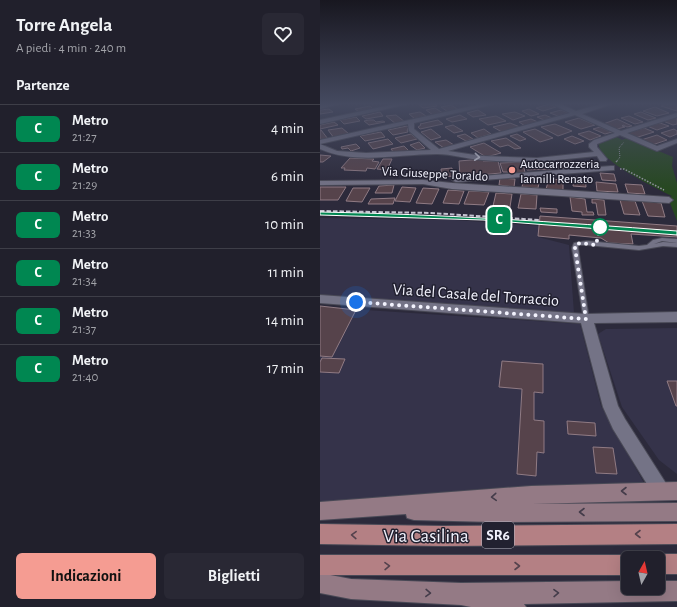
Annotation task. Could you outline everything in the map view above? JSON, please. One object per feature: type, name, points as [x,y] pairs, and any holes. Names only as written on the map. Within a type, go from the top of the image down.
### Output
[{"type":"main road","points":[[320,510],[359,509],[511,496],[602,491],[669,491]]},
{"type":"main road","name":"Via Casilina","points":[[359,509],[492,513],[677,512]]},
{"type":"main road","name":"Via Casilina","points":[[320,534],[436,536],[677,534]]},
{"type":"main road","name":"Via Casilina","points":[[320,564],[375,566],[621,565]]},
{"type":"main road","points":[[665,564],[677,564]]},
{"type":"main road","points":[[320,582],[351,589],[461,594],[677,591]]},
{"type":"main road","points":[[461,594],[515,607]]},
{"type":"street","points":[[320,142],[366,132]]},
{"type":"street","points":[[414,132],[438,152]]},
{"type":"street","points":[[438,152],[509,132]]},
{"type":"street","points":[[611,168],[593,147],[594,143],[620,133],[657,149],[677,141]]},
{"type":"street","points":[[320,146],[336,153],[360,155],[438,152],[482,158],[536,160],[599,154]]},
{"type":"street","points":[[423,182],[611,168]]},
{"type":"street","name":"Via Giuseppe Toraldo","points":[[320,184],[423,182],[452,186],[669,196]]},
{"type":"street","name":"Via del Casale del Torraccio","points":[[320,299],[586,319],[677,317]]},
{"type":"street","points":[[586,319],[611,407],[620,424],[669,491]]},
{"type":"lane","points":[[649,246],[658,240],[677,241]]},
{"type":"lane","points":[[586,319],[575,246],[581,243],[639,248],[649,246],[677,245]]},
{"type":"path","points":[[629,137],[619,148],[620,157],[616,162],[624,169],[669,196]]},
{"type":"path","points":[[611,168],[624,169]]},
{"type":"shaded area","points":[[320,218],[455,220],[539,226],[538,237],[569,245],[574,313],[320,295]]},
{"type":"shaded area","points":[[320,307],[580,324],[601,406],[644,483],[491,488],[320,502]]},
{"type":"shaded area","points":[[677,328],[677,474],[659,460],[622,407],[598,334],[606,329]]},
{"type":"green space","points":[[617,137],[622,140],[627,138],[673,157],[672,166],[677,183],[677,221],[668,198],[672,196],[642,181],[618,166],[601,151],[599,144]]},
{"type":"building","points":[[320,132],[323,132],[328,139],[320,141]]},
{"type":"building","points":[[330,132],[347,132],[349,134],[334,138]]},
{"type":"building","points":[[381,132],[385,137],[365,141],[360,136]]},
{"type":"building","points":[[390,132],[406,132],[393,135]]},
{"type":"building","points":[[421,132],[435,132],[441,137],[431,140]]},
{"type":"building","points":[[489,132],[491,134],[478,138],[471,133]]},
{"type":"building","points":[[524,132],[542,132],[553,138],[540,142]]},
{"type":"building","points":[[551,132],[568,132],[558,136]]},
{"type":"building","points":[[592,132],[601,136],[590,140],[578,134]]},
{"type":"building","points":[[628,132],[653,132],[635,138],[625,133]]},
{"type":"building","points":[[677,132],[677,134],[670,137],[661,133]]},
{"type":"building","points":[[411,134],[417,139],[401,143],[395,138]]},
{"type":"building","points":[[465,134],[473,139],[466,141],[457,136]]},
{"type":"building","points":[[517,134],[526,139],[520,141],[510,136]]},
{"type":"building","points":[[657,135],[667,140],[652,145],[641,140]]},
{"type":"building","points":[[572,136],[584,141],[575,144],[564,139]]},
{"type":"building","points":[[506,138],[521,148],[515,149],[508,145],[500,147],[491,141]]},
{"type":"building","points":[[388,139],[393,144],[373,149],[368,143]]},
{"type":"building","points":[[446,140],[454,145],[444,148],[435,142]]},
{"type":"building","points":[[419,142],[425,148],[417,150],[410,145]]},
{"type":"building","points":[[484,143],[501,153],[486,157],[470,147]]},
{"type":"building","points":[[356,144],[360,148],[351,151],[348,148],[342,149],[341,147]]},
{"type":"building","points":[[404,146],[409,151],[394,153],[391,149]]},
{"type":"building","points":[[320,155],[331,156],[323,162],[320,162]]},
{"type":"building","points":[[350,158],[374,159],[372,161],[379,162],[375,169],[367,168],[366,171],[344,170],[345,168],[341,168]]},
{"type":"building","points":[[383,159],[392,159],[387,170],[377,169]]},
{"type":"building","points":[[482,159],[483,161],[498,161],[501,173],[460,177],[459,161]]},
{"type":"building","points":[[572,161],[577,168],[559,169],[556,163]]},
{"type":"building","points":[[523,162],[525,173],[516,174],[515,172],[503,172],[500,163]]},
{"type":"building","points":[[550,164],[552,169],[527,170],[525,165]]},
{"type":"building","points":[[452,168],[453,176],[442,177],[441,169]]},
{"type":"building","points":[[600,173],[614,174],[616,181],[602,180]]},
{"type":"building","points":[[524,177],[540,178],[538,188],[522,187]]},
{"type":"building","points":[[574,177],[585,177],[586,187],[573,186]]},
{"type":"building","points":[[500,178],[515,179],[514,187],[499,185]]},
{"type":"building","points":[[549,179],[563,180],[563,190],[546,189]]},
{"type":"building","points":[[596,182],[616,184],[618,192],[597,191]]},
{"type":"building","points":[[625,184],[642,185],[645,194],[628,193]]},
{"type":"building","points":[[394,185],[392,193],[375,193],[379,186]]},
{"type":"building","points":[[320,187],[346,187],[338,200],[320,200]]},
{"type":"building","points":[[402,187],[416,188],[410,202],[395,201]]},
{"type":"building","points":[[353,188],[370,188],[362,202],[346,201]]},
{"type":"building","points":[[423,188],[439,189],[432,204],[416,203]]},
{"type":"building","points":[[448,190],[464,191],[459,204],[443,203]]},
{"type":"building","points":[[469,191],[489,192],[484,205],[464,204]]},
{"type":"building","points":[[496,193],[512,194],[510,207],[493,206]]},
{"type":"building","points":[[521,194],[537,195],[536,209],[518,208]]},
{"type":"building","points":[[570,197],[585,199],[587,212],[593,212],[594,215],[582,215],[582,212],[572,211]]},
{"type":"building","points":[[395,198],[393,204],[368,204],[371,199]]},
{"type":"building","points":[[592,199],[604,200],[606,215],[598,215],[596,203],[592,203]]},
{"type":"building","points":[[620,200],[635,201],[640,215],[624,214]]},
{"type":"building","points":[[642,201],[661,203],[665,217],[648,216]]},
{"type":"building","points":[[540,208],[557,209],[557,213],[541,212]]},
{"type":"building","points":[[540,216],[677,226],[677,237],[631,234],[633,244],[609,243],[601,238],[569,235],[569,239],[538,236]]},
{"type":"building","points":[[320,306],[356,310],[332,357],[320,356]]},
{"type":"building","points":[[322,358],[345,359],[339,373],[320,372],[320,362]]},
{"type":"building","points":[[502,361],[543,364],[543,393],[534,392],[534,420],[544,421],[544,453],[537,452],[536,476],[517,474],[522,389],[499,387]]},
{"type":"building","points":[[667,381],[677,381],[677,406],[676,406]]},
{"type":"building","points":[[567,421],[595,423],[596,436],[568,434]]},
{"type":"building","points":[[593,447],[613,448],[617,474],[596,473]]},
{"type":"railway","points":[[320,211],[431,213],[539,220]]},
{"type":"metro line","name":"C","points":[[320,213],[483,218],[677,233]]},
{"type":"place","name":"Autocarrozzeria Iannilli Renato","points":[[512,170]]},
{"type":"route","points":[[356,302],[586,319],[575,246],[576,244],[581,243],[596,245],[600,227]]}]
